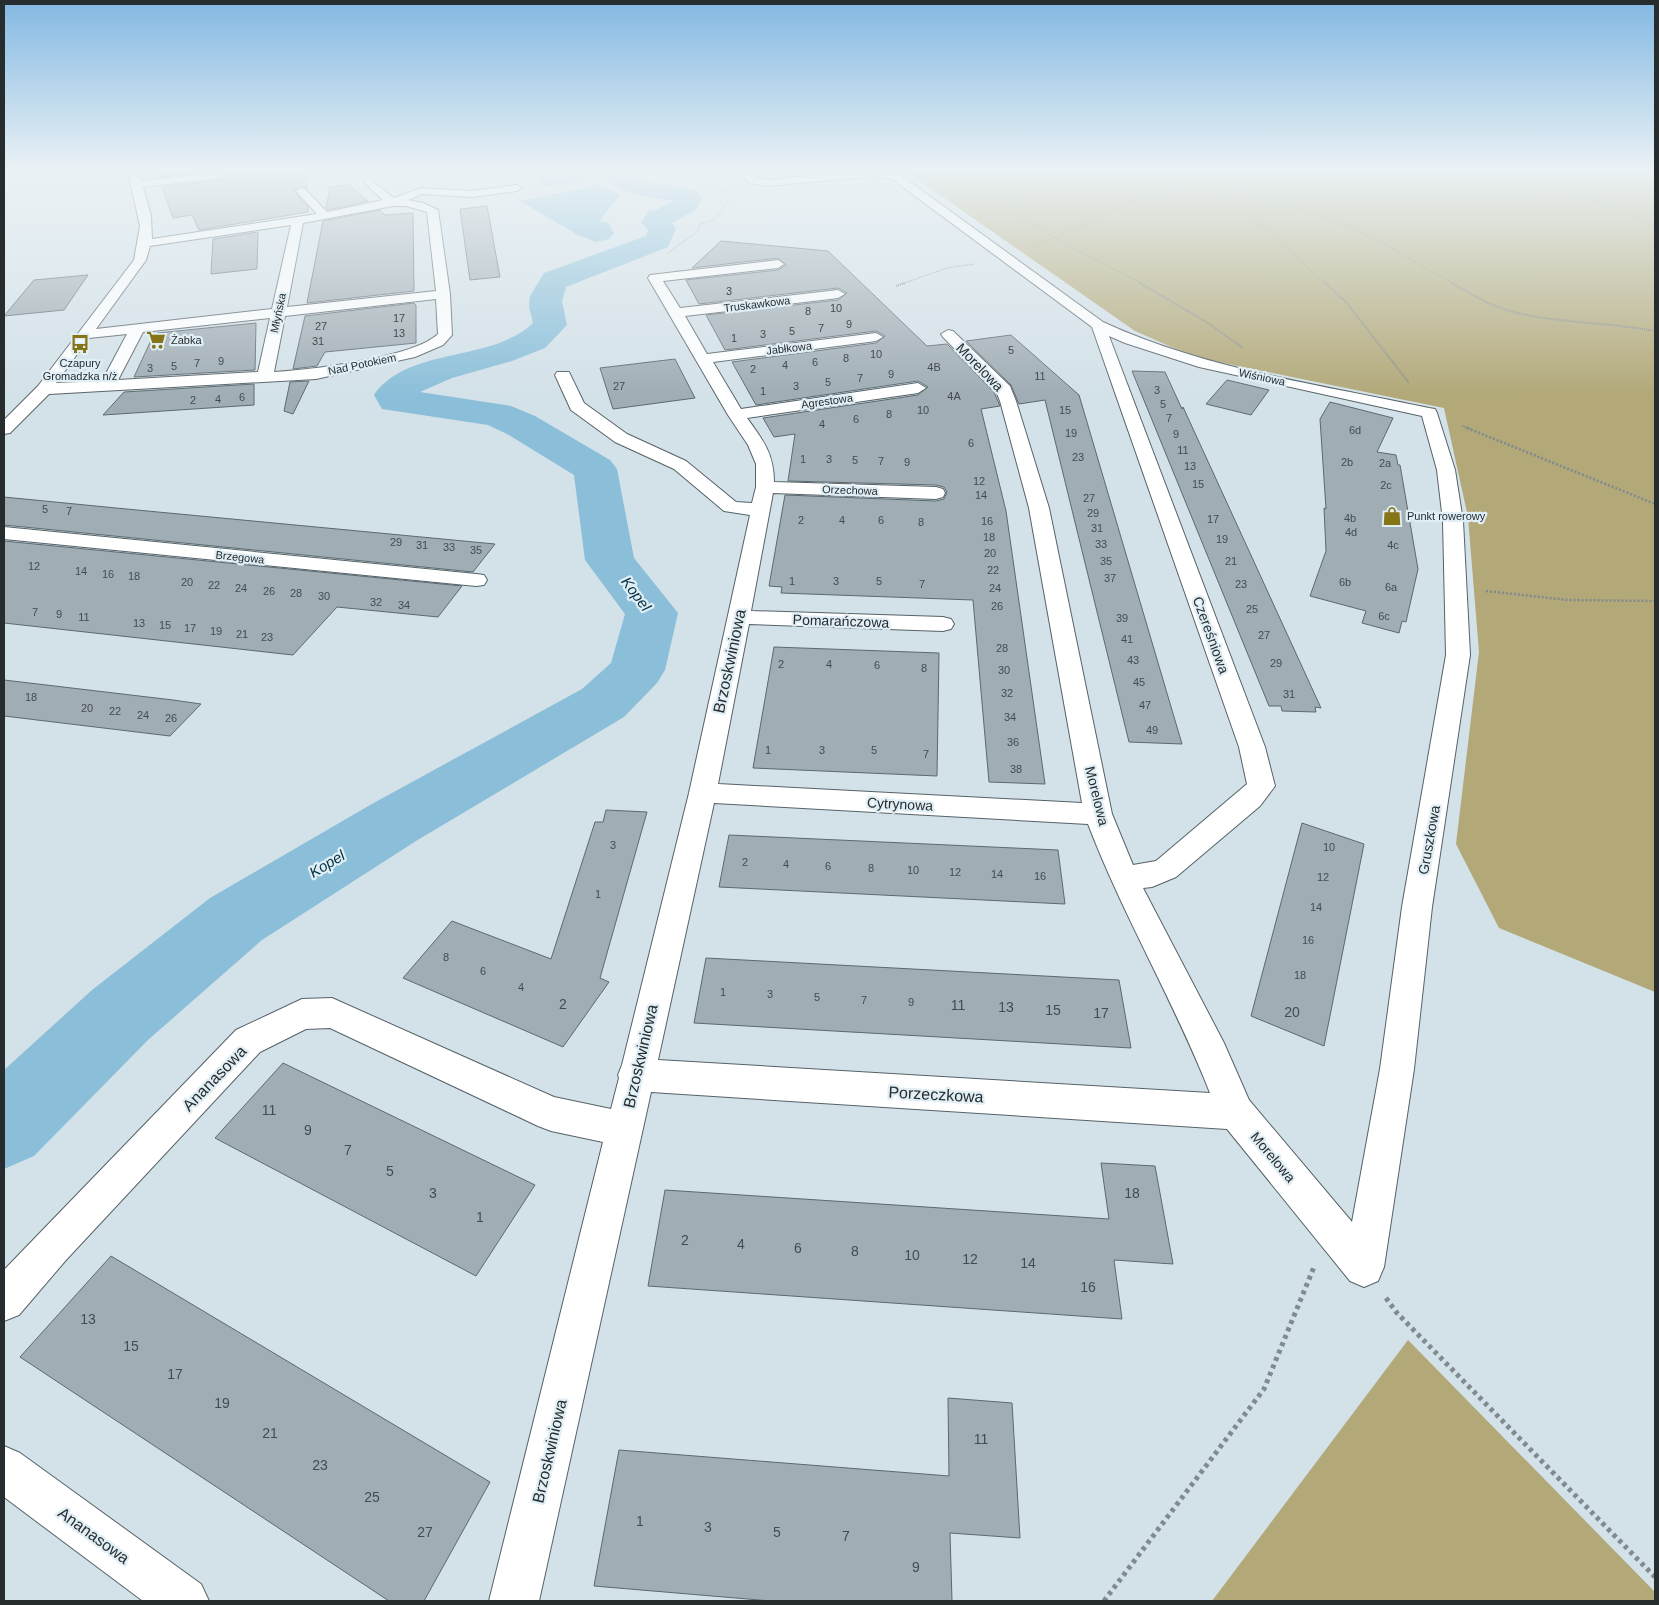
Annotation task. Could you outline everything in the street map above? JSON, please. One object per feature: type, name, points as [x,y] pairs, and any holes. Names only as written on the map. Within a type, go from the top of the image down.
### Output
[{"type":"street","points":[[4,429],[44,390],[140,260],[145,247]]},
{"type":"street","name":"Młyńska","points":[[265,377],[292,247]]},
{"type":"street","name":"Nad Potokiem","points":[[44,390],[316,374],[410,354],[428,347],[445,335],[443,294],[437,247]]},
{"type":"street","name":"Wiśniowa","points":[[989,247],[1098,325],[1155,349],[1204,364],[1429,413]]},
{"type":"street","points":[[655,278],[778,264]]},
{"type":"street","name":"Brzoskwiniowa","points":[[514,1601],[635,1075],[703,793],[763,498],[765,464],[757,445],[736,415],[655,278]]},
{"type":"street","points":[[87,334],[443,294]]},
{"type":"street","name":"Truskawkowa","points":[[676,313],[838,294]]},
{"type":"street","name":"Czereśniowa","points":[[1098,325],[1252,747],[1261,786],[1250,799],[1166,869],[1152,875],[1123,878]]},
{"type":"street","points":[[107,386],[137,329]]},
{"type":"street","name":"Morelowa","points":[[948,334],[1004,389],[1008,400],[1039,508],[1098,814],[1123,878],[1212,1054],[1236,1112],[1364,1267]]},
{"type":"street","name":"Jabłkowa","points":[[703,359],[876,337]]},
{"type":"street","points":[[563,375],[577,406],[620,438],[680,465],[731,507],[763,498]]},
{"type":"street","name":"Agrestowa","points":[[736,415],[918,388]]},
{"type":"street","name":"Gruszkowa","points":[[1364,1267],[1397,1069],[1417,907],[1458,655],[1453,521],[1446,470],[1429,413]]},
{"type":"street","name":"Orzechowa","points":[[763,498],[936,493]]},
{"type":"street","name":"Brzegowa","points":[[4,533],[476,580]]},
{"type":"street","name":"Pomarańczowa","points":[[738,617],[943,624]]},
{"type":"street","name":"Cytrynowa","points":[[703,793],[1098,814]]},
{"type":"street","name":"Ananasowa","points":[[4,1300],[52,1246],[248,1041],[302,1014],[332,1013],[551,1114],[624,1129]]},
{"type":"street","name":"Porzeczkowa","points":[[635,1075],[1236,1112]]},
{"type":"street","name":"Ananasowa","points":[[4,1469],[184,1601]]},
{"type":"path","points":[[655,278],[643,263],[668,254],[677,247]]},
{"type":"path","points":[[896,286],[947,268],[1004,258],[1034,247]]},
{"type":"path","points":[[1073,247],[1132,278],[1208,324],[1247,351]]},
{"type":"path","points":[[1285,247],[1346,302],[1422,400],[1429,413],[1655,504]]},
{"type":"path","points":[[1389,247],[1488,303],[1521,314],[1623,324],[1655,330]]},
{"type":"path","points":[[1456,587],[1568,600],[1655,601]]},
{"type":"path","points":[[1104,1601],[1264,1389],[1331,1227]]},
{"type":"path","points":[[1364,1267],[1397,1313],[1655,1577]]},
{"type":"shaded area","points":[[1014,247],[1655,247],[1655,992],[1499,928],[1456,844],[1479,652],[1468,517],[1444,408],[1194,357],[1135,331]]},
{"type":"shaded area","points":[[1408,1340],[1655,1592],[1655,1601],[1212,1601]]},
{"type":"building","points":[[213,247],[258,247],[257,269],[211,274]]},
{"type":"building","points":[[318,247],[413,247],[414,291],[307,303]]},
{"type":"building","points":[[465,247],[494,247],[500,277],[470,280]]},
{"type":"building","points":[[715,247],[784,247],[828,251],[927,346],[947,344],[994,392],[1000,406],[981,409],[1006,511],[1045,784],[989,782],[973,600],[781,593],[782,587],[769,586],[785,495],[936,501],[944,499],[947,492],[944,487],[936,485],[788,481],[795,434],[774,437],[763,418],[918,395],[928,387],[918,381],[756,405],[732,362],[876,343],[885,336],[876,331],[725,350],[706,315],[838,300],[847,293],[838,288],[699,304],[686,280],[778,270],[786,265],[778,258],[692,268]]},
{"type":"building","points":[[88,275],[64,310],[4,316],[34,280]]},
{"type":"building","points":[[414,303],[416,305],[416,343],[325,352],[317,366],[293,369],[305,316]]},
{"type":"building","points":[[256,323],[255,370],[134,377],[153,336],[157,333]]},
{"type":"building","points":[[1011,335],[1079,395],[1182,744],[1129,742],[1045,400],[1019,404],[1011,385],[966,341]]},
{"type":"building","points":[[675,359],[695,398],[613,409],[600,368]]},
{"type":"building","points":[[1132,371],[1165,372],[1182,409],[1183,407],[1321,708],[1315,707],[1316,712],[1282,711],[1281,706],[1269,706]]},
{"type":"building","points":[[1227,380],[1269,390],[1251,415],[1206,404]]},
{"type":"building","points":[[309,381],[293,414],[284,411],[290,382]]},
{"type":"building","points":[[254,384],[254,405],[103,415],[124,392]]},
{"type":"building","points":[[1330,402],[1393,418],[1377,452],[1396,455],[1398,465],[1400,465],[1418,569],[1406,622],[1402,621],[1399,633],[1362,623],[1366,611],[1310,596],[1326,551],[1324,508],[1326,509],[1320,419]]},
{"type":"building","points":[[4,497],[495,544],[473,572],[4,525]]},
{"type":"building","points":[[4,541],[462,586],[438,617],[337,607],[293,655],[4,623]]},
{"type":"building","points":[[774,647],[939,653],[937,776],[753,768]]},
{"type":"building","points":[[4,680],[201,704],[170,736],[4,716]]},
{"type":"building","points":[[606,810],[647,812],[600,978],[609,982],[563,1047],[403,978],[452,921],[551,959],[595,822],[603,822]]},
{"type":"building","points":[[1302,823],[1364,844],[1324,1046],[1251,1016]]},
{"type":"building","points":[[729,835],[1058,850],[1065,904],[719,887]]},
{"type":"building","points":[[706,958],[1119,980],[1131,1048],[694,1023]]},
{"type":"building","points":[[283,1063],[535,1185],[476,1276],[215,1138]]},
{"type":"building","points":[[1101,1163],[1155,1166],[1173,1264],[1114,1260],[1122,1319],[648,1286],[665,1190],[1109,1219]]},
{"type":"building","points":[[111,1256],[490,1482],[424,1601],[389,1601],[20,1357]]},
{"type":"building","points":[[948,1398],[1012,1403],[1020,1538],[950,1533],[952,1601],[771,1601],[594,1586],[619,1450],[949,1476]]},
{"type":"waterway","name":"Kopel","points":[[4,1127],[120,1015],[236,919],[393,823],[603,703],[637,670],[652,613],[610,560],[595,469],[521,425],[497,414],[396,401],[393,395],[405,385],[439,370],[499,354],[533,341],[550,325],[545,301],[548,291],[555,280],[642,247]]},
{"type":"place","name":"Żabka","points":[[156,340]]},
{"type":"place","name":"Czapury Gromadzka n/ż","points":[[80,344]]},
{"type":"place","name":"Punkt rowerowy","points":[[1392,516]]}]
